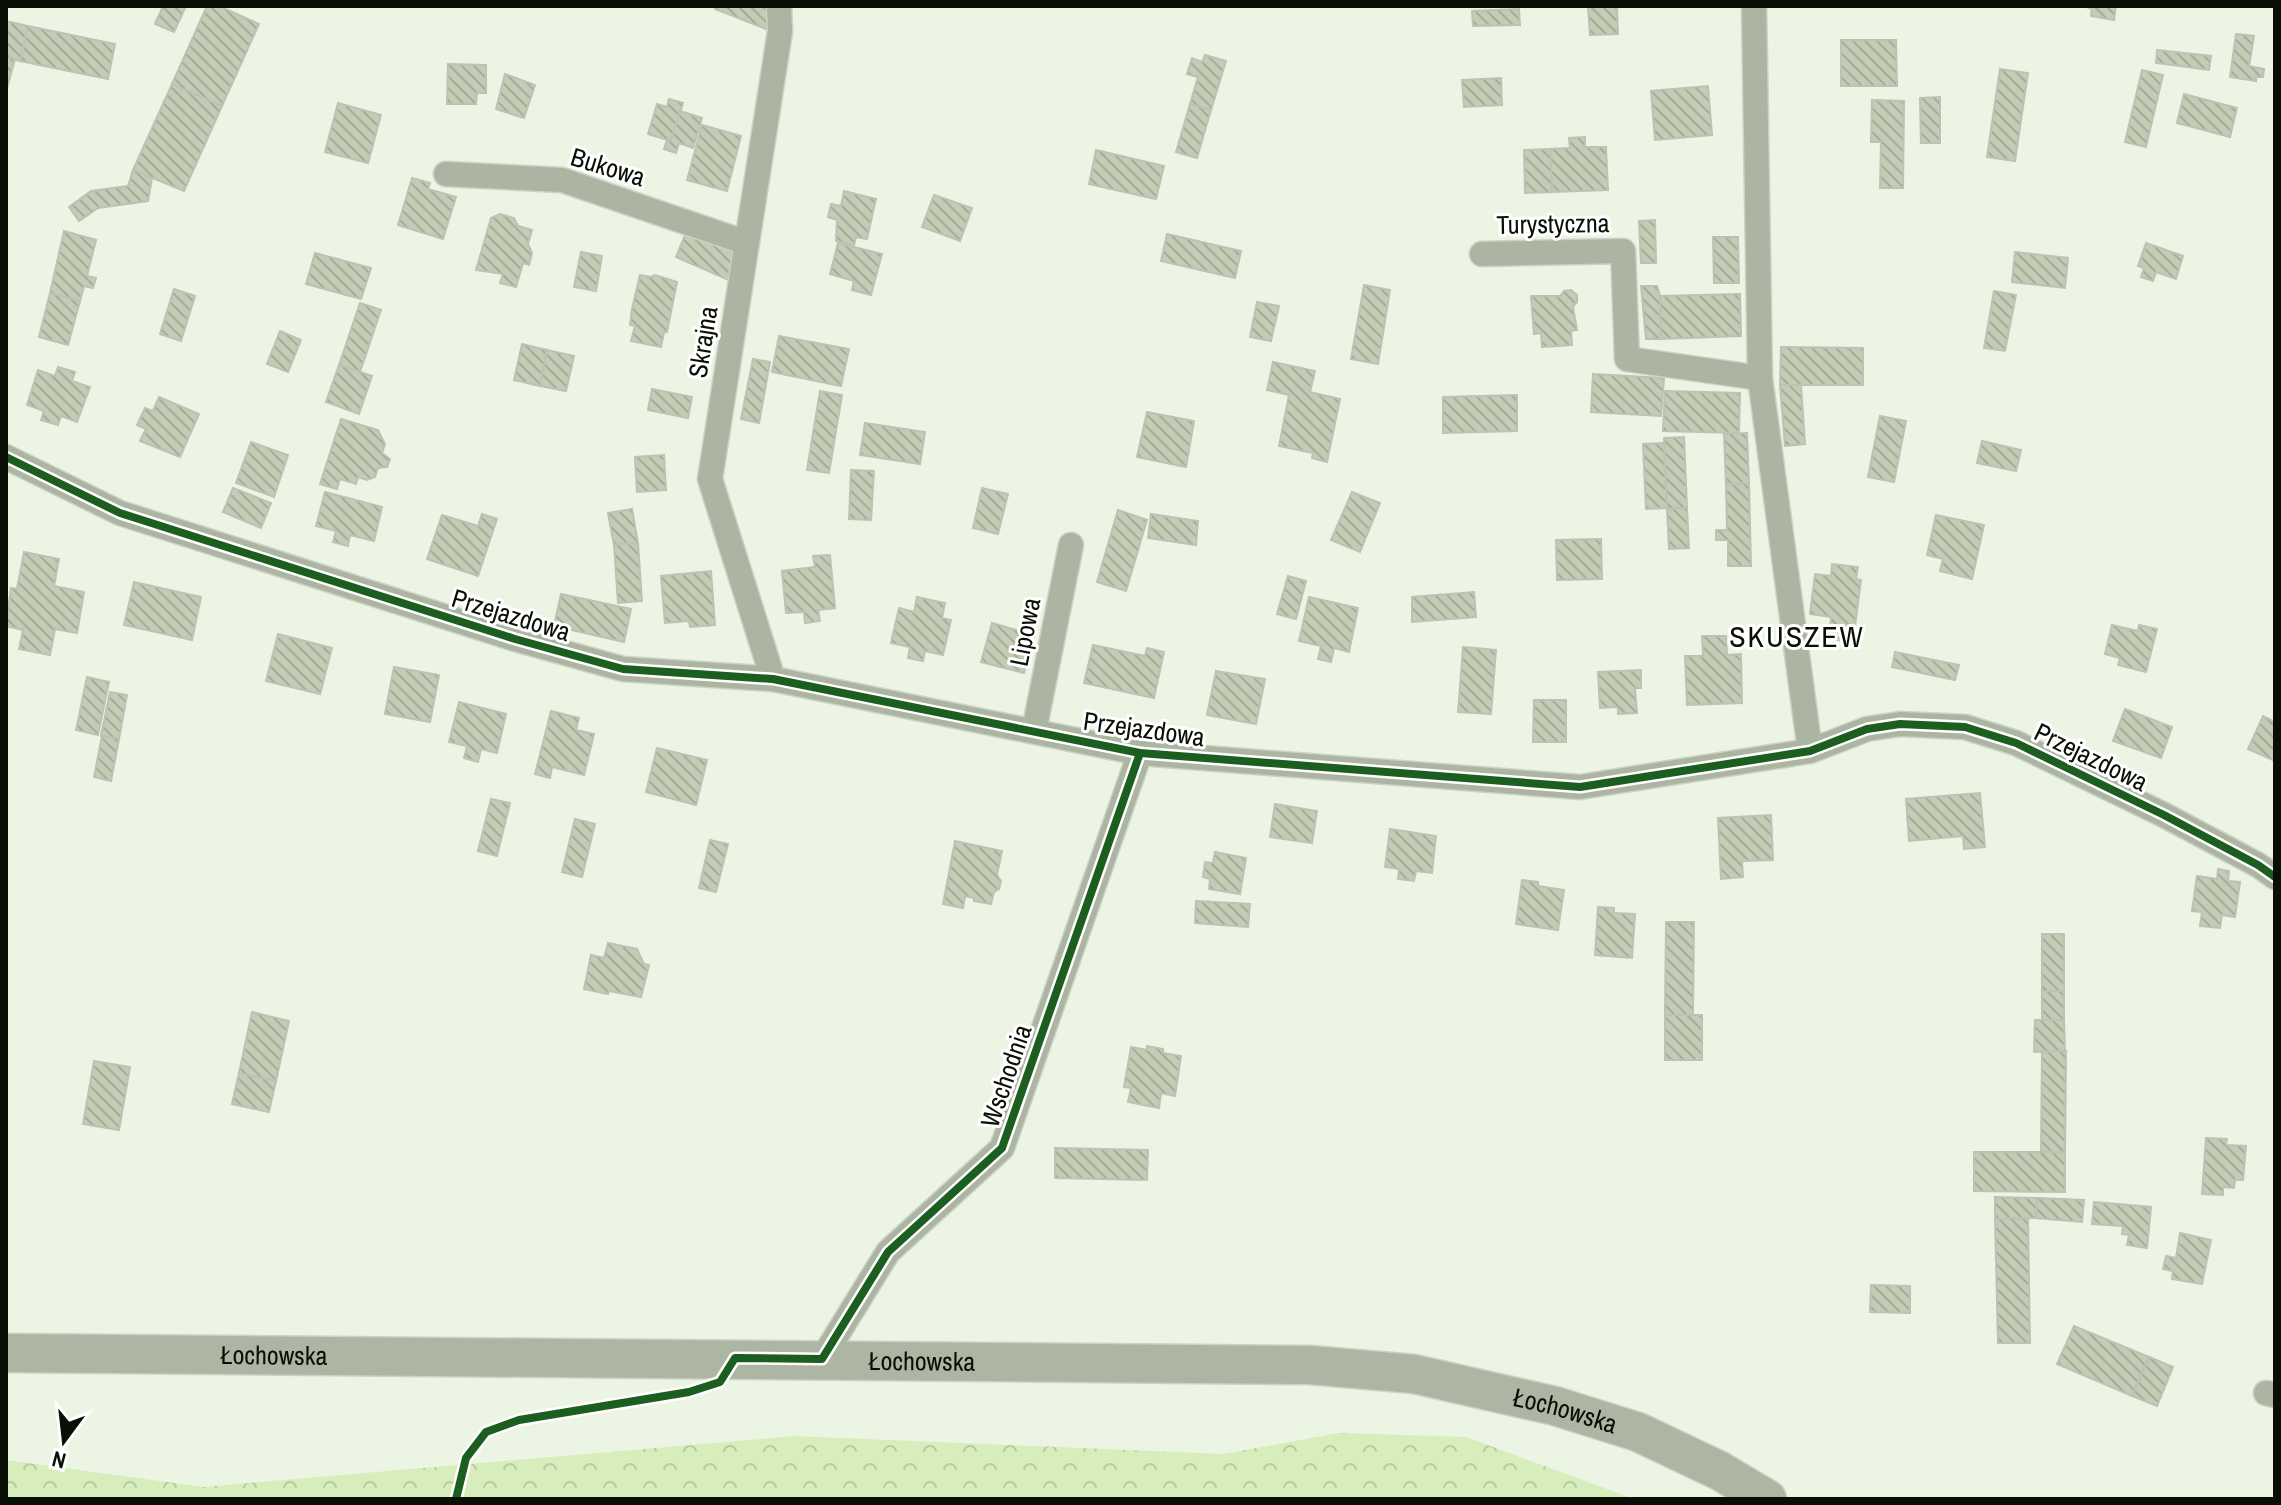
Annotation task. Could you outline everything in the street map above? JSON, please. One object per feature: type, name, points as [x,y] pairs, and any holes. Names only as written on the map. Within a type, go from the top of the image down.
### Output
[{"type":"main road","name":"Łochowska","points":[[6,1353],[1295,1365],[1414,1374],[1555,1406],[1638,1432],[1720,1471],[1767,1499]]},
{"type":"street","name":"Skrajna","points":[[773,679],[710,479],[780,31],[779,6]]},
{"type":"street","points":[[1754,6],[1760,378],[1810,751]]},
{"type":"street","name":"Bukowa","points":[[446,174],[562,180],[747,243]]},
{"type":"street","name":"Turystyczna","points":[[1482,254],[1623,251],[1627,359],[1760,378]]},
{"type":"street","name":"Przejazdowa","points":[[6,457],[120,513],[515,639],[623,669],[773,679],[1140,753],[1580,787],[1810,751],[1867,729],[1900,724],[1965,727],[2029,750],[2164,815],[2275,877]]},
{"type":"street","name":"Lipowa","points":[[1034,731],[1071,545]]},
{"type":"street","name":"Wschodnia","points":[[822,1359],[888,1252],[1002,1148],[1140,753]]},
{"type":"green space","points":[[1339,1433],[1466,1437],[1634,1499],[6,1499],[6,1460],[203,1487],[795,1436],[1223,1454]]},
{"type":"building","points":[[163,6],[186,6],[174,32],[155,24]]},
{"type":"building","points":[[207,6],[219,6],[259,24],[222,106],[172,84]]},
{"type":"building","points":[[716,6],[775,6],[766,29],[715,9]]},
{"type":"building","points":[[1588,6],[1617,6],[1618,34],[1590,35]]},
{"type":"building","points":[[2084,6],[2116,6],[2114,20],[2091,16],[2092,9]]},
{"type":"building","points":[[1519,9],[1520,25],[1473,26],[1472,11]]},
{"type":"building","points":[[6,21],[28,26],[20,61],[6,57]]},
{"type":"building","points":[[28,26],[115,44],[108,79],[20,61]]},
{"type":"building","points":[[2236,34],[2254,36],[2249,66],[2264,69],[2263,77],[2256,77],[2256,81],[2230,77]]},
{"type":"building","points":[[1841,40],[1896,40],[1897,86],[1841,86]]},
{"type":"building","points":[[2157,50],[2211,56],[2209,70],[2156,63]]},
{"type":"building","points":[[1205,55],[1226,61],[1211,110],[1190,104],[1198,77],[1187,74],[1192,58],[1202,62]]},
{"type":"building","points":[[6,57],[15,59],[6,92]]},
{"type":"building","points":[[448,64],[486,65],[486,93],[477,93],[476,104],[447,104]]},
{"type":"building","points":[[2000,69],[2028,73],[2015,161],[1987,157]]},
{"type":"building","points":[[2142,70],[2163,75],[2146,147],[2125,142]]},
{"type":"building","points":[[505,74],[535,85],[524,118],[496,109]]},
{"type":"building","points":[[1501,78],[1502,105],[1464,107],[1462,80]]},
{"type":"building","points":[[172,84],[222,106],[184,191],[133,170]]},
{"type":"building","points":[[1708,86],[1712,135],[1655,140],[1651,91]]},
{"type":"building","points":[[2184,94],[2237,108],[2230,137],[2177,123]]},
{"type":"building","points":[[1940,97],[1940,143],[1921,143],[1920,98]]},
{"type":"building","points":[[669,99],[683,103],[671,141],[648,134],[657,104],[667,107]]},
{"type":"building","points":[[1872,100],[1904,101],[1903,188],[1880,188],[1881,142],[1871,142]]},
{"type":"building","points":[[338,103],[381,115],[368,163],[325,152]]},
{"type":"building","points":[[1190,104],[1211,110],[1197,158],[1176,152]]},
{"type":"building","points":[[680,111],[702,118],[693,148],[679,143],[676,153],[664,149],[667,140],[671,141]]},
{"type":"building","points":[[702,125],[741,136],[727,191],[687,180]]},
{"type":"building","points":[[1585,137],[1585,147],[1606,147],[1608,190],[1552,192],[1550,149],[1570,148],[1569,138]]},
{"type":"building","points":[[1550,149],[1552,192],[1525,193],[1524,150]]},
{"type":"building","points":[[1096,150],[1164,166],[1156,199],[1089,184]]},
{"type":"building","points":[[133,170],[152,178],[148,201],[98,208],[79,221],[69,207],[91,191],[128,186]]},
{"type":"building","points":[[412,178],[430,183],[428,189],[456,197],[443,239],[398,225]]},
{"type":"building","points":[[844,191],[876,199],[867,239],[856,237],[854,245],[836,241],[837,220],[828,217],[831,204],[841,206]]},
{"type":"building","points":[[934,195],[972,208],[960,241],[922,227]]},
{"type":"building","points":[[500,214],[514,218],[518,226],[532,230],[528,244],[532,253],[529,265],[523,263],[516,287],[500,283],[503,274],[476,270],[491,218]]},
{"type":"building","points":[[1655,220],[1656,263],[1641,263],[1639,221]]},
{"type":"building","points":[[687,230],[745,255],[733,282],[676,257]]},
{"type":"building","points":[[64,231],[96,240],[87,276],[96,278],[93,288],[84,286],[80,301],[50,293]]},
{"type":"building","points":[[1167,234],[1241,251],[1235,278],[1161,261]]},
{"type":"building","points":[[1713,237],[1738,237],[1739,283],[1714,283]]},
{"type":"building","points":[[838,243],[882,254],[871,295],[852,290],[854,281],[830,274]]},
{"type":"building","points":[[2146,243],[2183,256],[2176,279],[2156,272],[2153,281],[2141,277],[2144,268],[2138,266]]},
{"type":"building","points":[[581,252],[602,256],[596,291],[574,287]]},
{"type":"building","points":[[2015,252],[2068,258],[2065,288],[2012,282]]},
{"type":"building","points":[[315,253],[371,268],[361,299],[306,284]]},
{"type":"building","points":[[640,275],[655,275],[677,282],[661,347],[631,341],[635,326],[630,325],[632,309]]},
{"type":"building","points":[[1364,285],[1390,290],[1378,364],[1351,359]]},
{"type":"building","points":[[1641,286],[1657,286],[1661,339],[1646,339]]},
{"type":"building","points":[[174,289],[195,296],[181,341],[160,334]]},
{"type":"building","points":[[1571,290],[1577,295],[1573,307],[1577,330],[1571,331],[1572,345],[1542,347],[1541,333],[1534,334],[1531,296],[1560,296],[1564,291]]},
{"type":"building","points":[[1994,291],[2016,295],[2005,351],[1984,348]]},
{"type":"building","points":[[50,293],[80,301],[68,345],[39,337]]},
{"type":"building","points":[[1740,294],[1741,336],[1661,339],[1660,296]]},
{"type":"building","points":[[1257,302],[1279,306],[1271,341],[1250,337]]},
{"type":"building","points":[[360,303],[381,310],[360,372],[339,365]]},
{"type":"building","points":[[280,331],[301,340],[288,372],[267,364]]},
{"type":"building","points":[[779,336],[849,349],[841,386],[772,372]]},
{"type":"building","points":[[522,344],[547,350],[540,386],[514,380]]},
{"type":"building","points":[[1781,347],[1863,348],[1863,385],[1780,385]]},
{"type":"building","points":[[547,350],[574,356],[566,391],[540,386]]},
{"type":"building","points":[[753,359],[770,362],[759,423],[741,419]]},
{"type":"building","points":[[1273,362],[1315,371],[1310,392],[1340,399],[1327,462],[1312,458],[1313,453],[1279,446],[1289,395],[1267,390]]},
{"type":"building","points":[[339,365],[372,376],[359,414],[326,402]]},
{"type":"building","points":[[58,367],[75,372],[72,381],[90,387],[77,422],[61,416],[58,425],[41,420],[44,411],[27,405],[38,370],[55,376]]},
{"type":"building","points":[[1593,374],[1664,378],[1661,416],[1591,412]]},
{"type":"building","points":[[1780,385],[1801,385],[1805,444],[1785,446]]},
{"type":"building","points":[[652,389],[692,397],[688,418],[648,410]]},
{"type":"building","points":[[820,391],[842,395],[829,473],[807,470]]},
{"type":"building","points":[[1665,391],[1740,393],[1739,433],[1663,431]]},
{"type":"building","points":[[1517,395],[1517,431],[1443,433],[1443,397]]},
{"type":"building","points":[[159,397],[199,414],[180,457],[140,441],[146,429],[137,425],[145,408],[153,411]]},
{"type":"building","points":[[1147,412],[1194,421],[1186,467],[1137,457]]},
{"type":"building","points":[[1880,416],[1906,421],[1894,482],[1868,477]]},
{"type":"building","points":[[341,419],[378,430],[385,444],[382,453],[390,459],[387,467],[378,468],[375,477],[367,480],[358,477],[356,484],[340,479],[337,489],[320,484]]},
{"type":"building","points":[[865,423],[925,432],[920,464],[860,455]]},
{"type":"building","points":[[1747,433],[1749,483],[1726,484],[1724,434]]},
{"type":"building","points":[[1684,437],[1687,508],[1667,509],[1664,438]]},
{"type":"building","points":[[1982,441],[2021,450],[2016,471],[1977,463]]},
{"type":"building","points":[[251,442],[288,455],[274,497],[236,483]]},
{"type":"building","points":[[1664,443],[1667,508],[1646,509],[1643,444]]},
{"type":"building","points":[[664,455],[666,490],[637,492],[635,457]]},
{"type":"building","points":[[851,470],[874,471],[871,520],[849,519]]},
{"type":"building","points":[[1749,483],[1751,566],[1728,566],[1728,540],[1716,540],[1716,530],[1727,530],[1726,484]]},
{"type":"building","points":[[233,488],[271,503],[261,528],[223,512]]},
{"type":"building","points":[[982,488],[1008,494],[998,534],[973,528]]},
{"type":"building","points":[[325,492],[382,507],[374,541],[350,535],[348,546],[333,542],[336,531],[316,526]]},
{"type":"building","points":[[1352,492],[1380,503],[1360,552],[1331,540]]},
{"type":"building","points":[[1687,508],[1689,548],[1669,549],[1667,509]]},
{"type":"building","points":[[632,509],[638,543],[614,545],[608,513]]},
{"type":"building","points":[[1118,510],[1147,520],[1126,591],[1097,582]]},
{"type":"building","points":[[482,514],[497,519],[478,576],[427,559],[442,515],[478,526]]},
{"type":"building","points":[[1151,514],[1198,521],[1196,545],[1148,538]]},
{"type":"building","points":[[1936,515],[1984,525],[1972,579],[1940,571],[1943,559],[1927,555]]},
{"type":"building","points":[[1601,539],[1602,579],[1557,580],[1556,540]]},
{"type":"building","points":[[638,543],[642,601],[618,603],[614,545]]},
{"type":"building","points":[[24,552],[59,559],[54,586],[84,592],[77,633],[55,629],[50,655],[19,649],[23,630],[6,626],[11,588],[17,589]]},
{"type":"building","points":[[830,555],[835,608],[818,610],[820,621],[805,623],[804,612],[786,613],[782,571],[815,567],[813,556]]},
{"type":"building","points":[[1832,564],[1858,567],[1856,579],[1861,580],[1853,642],[1829,639],[1831,617],[1810,614],[1815,574],[1831,576]]},
{"type":"building","points":[[711,571],[715,625],[690,627],[689,621],[665,623],[661,576]]},
{"type":"building","points":[[1288,576],[1306,581],[1296,619],[1277,614]]},
{"type":"building","points":[[134,582],[201,597],[192,640],[124,625]]},
{"type":"building","points":[[1474,592],[1476,617],[1412,622],[1412,597]]},
{"type":"building","points":[[561,594],[631,609],[624,642],[554,626]]},
{"type":"building","points":[[917,597],[945,603],[942,618],[951,620],[943,655],[925,651],[923,661],[908,658],[910,647],[891,643],[899,608],[914,612]]},
{"type":"building","points":[[1309,597],[1358,608],[1349,652],[1334,648],[1331,662],[1318,659],[1321,646],[1299,641]]},
{"type":"building","points":[[992,623],[1034,635],[1024,673],[981,662]]},
{"type":"building","points":[[2112,625],[2138,631],[2139,625],[2157,629],[2146,672],[2118,665],[2120,658],[2105,654]]},
{"type":"building","points":[[278,634],[332,648],[320,694],[266,681]]},
{"type":"building","points":[[1702,636],[1726,636],[1727,655],[1741,654],[1742,703],[1687,705],[1685,656],[1703,656]]},
{"type":"building","points":[[1093,645],[1145,656],[1147,648],[1164,652],[1154,698],[1084,683]]},
{"type":"building","points":[[1463,647],[1496,650],[1491,714],[1458,712]]},
{"type":"building","points":[[1895,652],[1959,665],[1955,680],[1892,667]]},
{"type":"building","points":[[394,667],[439,675],[430,722],[385,714]]},
{"type":"building","points":[[1641,670],[1641,688],[1635,688],[1637,713],[1618,714],[1618,707],[1600,708],[1598,672]]},
{"type":"building","points":[[1216,671],[1265,679],[1256,724],[1207,715]]},
{"type":"building","points":[[87,677],[109,682],[98,735],[76,730]]},
{"type":"building","points":[[110,692],[127,695],[119,739],[101,736]]},
{"type":"building","points":[[1534,700],[1566,700],[1566,742],[1533,742]]},
{"type":"building","points":[[459,702],[506,714],[497,753],[481,749],[478,762],[464,758],[467,746],[449,742]]},
{"type":"building","points":[[2125,709],[2172,727],[2161,758],[2113,741]]},
{"type":"building","points":[[551,711],[579,718],[576,730],[594,734],[584,775],[552,767],[550,778],[535,774]]},
{"type":"building","points":[[2263,716],[2275,722],[2275,761],[2248,749]]},
{"type":"building","points":[[102,736],[119,739],[111,781],[94,777]]},
{"type":"building","points":[[657,748],[707,760],[696,805],[646,792]]},
{"type":"building","points":[[1980,793],[1985,847],[1964,849],[1963,836],[1909,841],[1906,799]]},
{"type":"building","points":[[491,799],[510,803],[497,856],[478,851]]},
{"type":"building","points":[[1275,804],[1317,811],[1312,843],[1270,837]]},
{"type":"building","points":[[1771,815],[1773,860],[1742,861],[1743,877],[1721,879],[1718,818]]},
{"type":"building","points":[[575,819],[595,824],[582,877],[562,872]]},
{"type":"building","points":[[1390,829],[1436,836],[1432,873],[1416,871],[1414,881],[1398,879],[1399,869],[1385,867]]},
{"type":"building","points":[[710,840],[728,844],[716,892],[699,888]]},
{"type":"building","points":[[955,841],[1002,851],[997,875],[1001,881],[991,904],[965,896],[963,908],[943,904]]},
{"type":"building","points":[[1215,852],[1246,858],[1240,894],[1209,889],[1210,879],[1203,877],[1205,862],[1213,863]]},
{"type":"building","points":[[2218,869],[2229,871],[2228,881],[2240,882],[2235,917],[2222,915],[2220,928],[2200,926],[2202,912],[2192,911],[2197,876],[2217,879]]},
{"type":"building","points":[[1522,880],[1564,890],[1558,930],[1516,924]]},
{"type":"building","points":[[1196,901],[1250,904],[1248,927],[1195,923]]},
{"type":"building","points":[[1598,907],[1614,908],[1614,913],[1635,914],[1632,958],[1595,955]]},
{"type":"building","points":[[1666,922],[1694,922],[1693,1015],[1665,1015]]},
{"type":"building","points":[[2042,934],[2064,934],[2064,991],[2042,991]]},
{"type":"building","points":[[608,943],[637,949],[644,964],[649,965],[641,997],[584,989],[591,955],[604,958]]},
{"type":"building","points":[[2042,991],[2064,991],[2064,1020],[2042,1020]]},
{"type":"building","points":[[252,1012],[289,1021],[276,1081],[239,1073]]},
{"type":"building","points":[[1665,1015],[1702,1015],[1702,1060],[1665,1060]]},
{"type":"building","points":[[2035,1020],[2064,1020],[2065,1051],[2034,1052]]},
{"type":"building","points":[[1147,1046],[1181,1056],[1175,1096],[1161,1093],[1159,1108],[1128,1102],[1131,1088],[1124,1087],[1131,1047],[1147,1050]]},
{"type":"building","points":[[2066,1051],[2065,1152],[2041,1153],[2042,1052]]},
{"type":"building","points":[[94,1061],[130,1067],[119,1130],[83,1124]]},
{"type":"building","points":[[239,1073],[276,1081],[269,1112],[232,1104]]},
{"type":"building","points":[[2206,1138],[2227,1139],[2226,1145],[2246,1146],[2243,1180],[2235,1180],[2234,1188],[2223,1187],[2223,1195],[2202,1194]]},
{"type":"building","points":[[1055,1148],[1148,1150],[1147,1180],[1055,1178]]},
{"type":"building","points":[[1974,1152],[2065,1152],[2065,1192],[1974,1191]]},
{"type":"building","points":[[1995,1197],[2037,1198],[2036,1218],[1995,1219]]},
{"type":"building","points":[[2037,1198],[2084,1200],[2082,1222],[2036,1218]]},
{"type":"building","points":[[2094,1202],[2151,1207],[2147,1248],[2127,1245],[2129,1235],[2122,1234],[2123,1226],[2092,1224]]},
{"type":"building","points":[[2028,1218],[2030,1343],[1998,1343],[1995,1219]]},
{"type":"building","points":[[2180,1233],[2211,1240],[2202,1284],[2172,1279],[2173,1271],[2163,1269],[2166,1256],[2176,1258]]},
{"type":"building","points":[[1871,1285],[1910,1286],[1910,1313],[1870,1312]]},
{"type":"building","points":[[2074,1326],[2149,1357],[2132,1396],[2057,1364]]},
{"type":"building","points":[[2149,1357],[2173,1367],[2157,1406],[2132,1396]]},
{"type":"cycle path","points":[[6,457],[120,513],[515,639],[623,669],[773,679],[1140,753],[1580,787],[1810,751],[1867,729],[1900,724],[1965,727],[2016,743],[2164,815],[2275,877]]},
{"type":"cycle path","points":[[456,1499],[466,1458],[486,1432],[519,1420],[689,1392],[720,1382],[735,1358],[822,1359],[888,1252],[1002,1148],[1140,753]]},
{"type":"district","name":"SKUSZEW","points":[[1797,637]]}]
